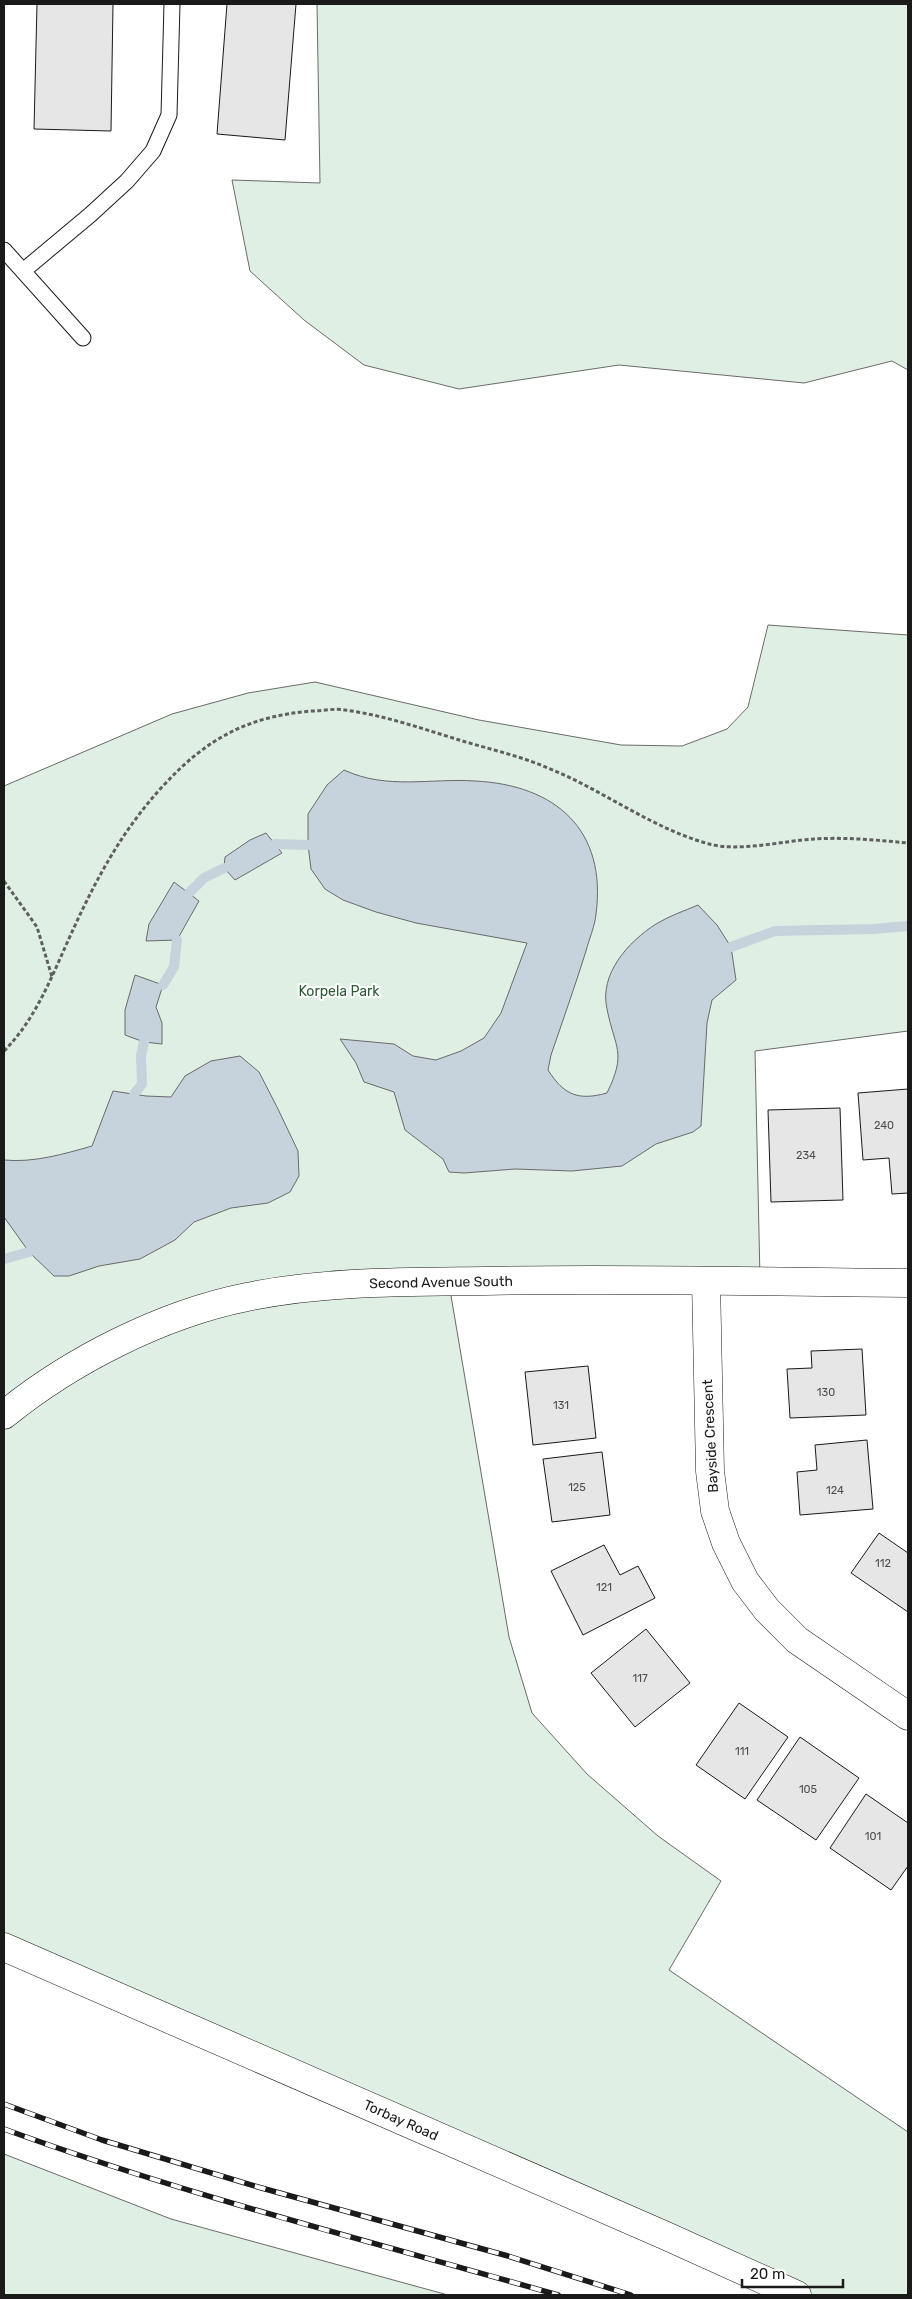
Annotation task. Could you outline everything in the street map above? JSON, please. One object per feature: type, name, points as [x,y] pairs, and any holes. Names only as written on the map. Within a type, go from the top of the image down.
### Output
[{"type":"street","name":"Second Avenue South","points":[[4,1416],[96,1354],[147,1329],[245,1297],[292,1290],[382,1282],[594,1279],[908,1283]]},
{"type":"street","name":"Bayside Crescent","points":[[706,1281],[710,1471],[715,1511],[726,1543],[744,1581],[767,1610],[797,1640],[908,1716]]},
{"type":"street","name":"Torbay Road","points":[[4,1947],[797,2295]]},
{"type":"lane","points":[[23,271],[127,181],[153,151],[169,115],[172,4]]},
{"type":"lane","points":[[4,250],[83,338]]},
{"type":"path","points":[[4,1051],[19,1036],[52,978],[76,923],[115,848],[163,785],[188,761],[229,731],[281,713],[342,709],[405,723],[548,768],[664,827],[711,844],[746,846],[814,839],[864,839],[908,843]]},
{"type":"path","points":[[4,881],[37,927],[52,978]]},
{"type":"green space","points":[[317,4],[908,4],[908,370],[892,361],[804,383],[619,365],[459,389],[364,365],[304,320],[250,271],[232,180],[320,183]]},
{"type":"green space","name":"Korpela Park","points":[[768,625],[908,635],[908,1031],[755,1051],[760,1278],[449,1284],[509,1637],[532,1713],[587,1774],[658,1836],[721,1881],[669,1970],[908,2132],[908,2295],[791,2295],[4,1950],[4,786],[172,714],[248,693],[315,682],[479,720],[621,745],[682,746],[727,729],[748,707]]},
{"type":"green space","points":[[4,2154],[171,2219],[448,2295],[4,2295]]},
{"type":"shaded area","points":[[344,770],[376,780],[409,782],[458,780],[504,784],[530,792],[552,803],[570,818],[584,836],[593,858],[597,884],[595,919],[551,1055],[548,1070],[560,1085],[573,1094],[588,1096],[607,1093],[617,1068],[618,1051],[607,1009],[606,996],[607,983],[618,960],[635,940],[656,924],[698,905],[717,925],[731,947],[736,980],[712,1000],[707,1023],[701,1126],[693,1132],[656,1144],[622,1166],[572,1171],[515,1169],[464,1173],[449,1172],[443,1159],[405,1130],[394,1092],[364,1082],[356,1063],[340,1039],[394,1044],[413,1056],[436,1060],[461,1051],[484,1038],[501,1013],[527,943],[416,923],[376,912],[343,900],[325,889],[311,869],[308,845],[308,814],[327,785]]},
{"type":"shaded area","points":[[266,833],[282,853],[235,880],[224,868],[225,857],[250,840]]},
{"type":"shaded area","points":[[174,882],[199,901],[177,940],[146,941],[149,924]]},
{"type":"shaded area","points":[[135,975],[163,985],[156,1007],[162,1023],[162,1044],[144,1042],[125,1035],[125,1010]]},
{"type":"shaded area","points":[[240,1056],[259,1072],[298,1151],[299,1176],[290,1192],[268,1203],[231,1208],[194,1222],[175,1240],[140,1259],[99,1266],[69,1276],[54,1276],[29,1252],[4,1217],[4,1160],[37,1159],[92,1146],[113,1091],[146,1096],[171,1097],[185,1076],[211,1061]]},
{"type":"building","points":[[37,4],[113,4],[111,131],[34,129]]},
{"type":"building","points":[[227,4],[296,4],[285,140],[217,134]]},
{"type":"building","points":[[908,1089],[908,1193],[892,1194],[889,1158],[863,1160],[858,1093]]},
{"type":"building","points":[[840,1108],[843,1200],[771,1202],[768,1110]]},
{"type":"building","points":[[862,1349],[866,1415],[790,1418],[787,1369],[812,1368],[811,1351]]},
{"type":"building","points":[[588,1366],[596,1438],[533,1445],[525,1372]]},
{"type":"building","points":[[867,1440],[873,1509],[800,1515],[797,1472],[817,1470],[815,1445]]},
{"type":"building","points":[[602,1452],[610,1515],[552,1522],[543,1459]]},
{"type":"building","points":[[879,1533],[908,1553],[908,1612],[851,1573]]},
{"type":"building","points":[[604,1545],[620,1575],[638,1566],[655,1598],[583,1635],[551,1571]]},
{"type":"building","points":[[646,1629],[690,1683],[635,1727],[591,1673]]},
{"type":"building","points":[[739,1703],[788,1737],[745,1799],[696,1765]]},
{"type":"building","points":[[800,1737],[859,1778],[816,1840],[757,1800]]},
{"type":"building","points":[[866,1794],[908,1823],[908,1866],[891,1890],[830,1848]]},
{"type":"waterway","points":[[275,844],[308,845]]},
{"type":"waterway","points":[[189,893],[204,878],[224,868]]},
{"type":"waterway","points":[[731,947],[775,931],[873,929],[908,926]]},
{"type":"waterway","points":[[163,985],[174,967],[177,940]]},
{"type":"waterway","points":[[134,1094],[142,1084],[141,1056],[144,1042]]},
{"type":"waterway","points":[[4,1259],[29,1252]]},
{"type":"railway","points":[[4,2104],[102,2140],[258,2187],[508,2256],[631,2295]]},
{"type":"railway","points":[[4,2129],[210,2197],[558,2295]]}]
